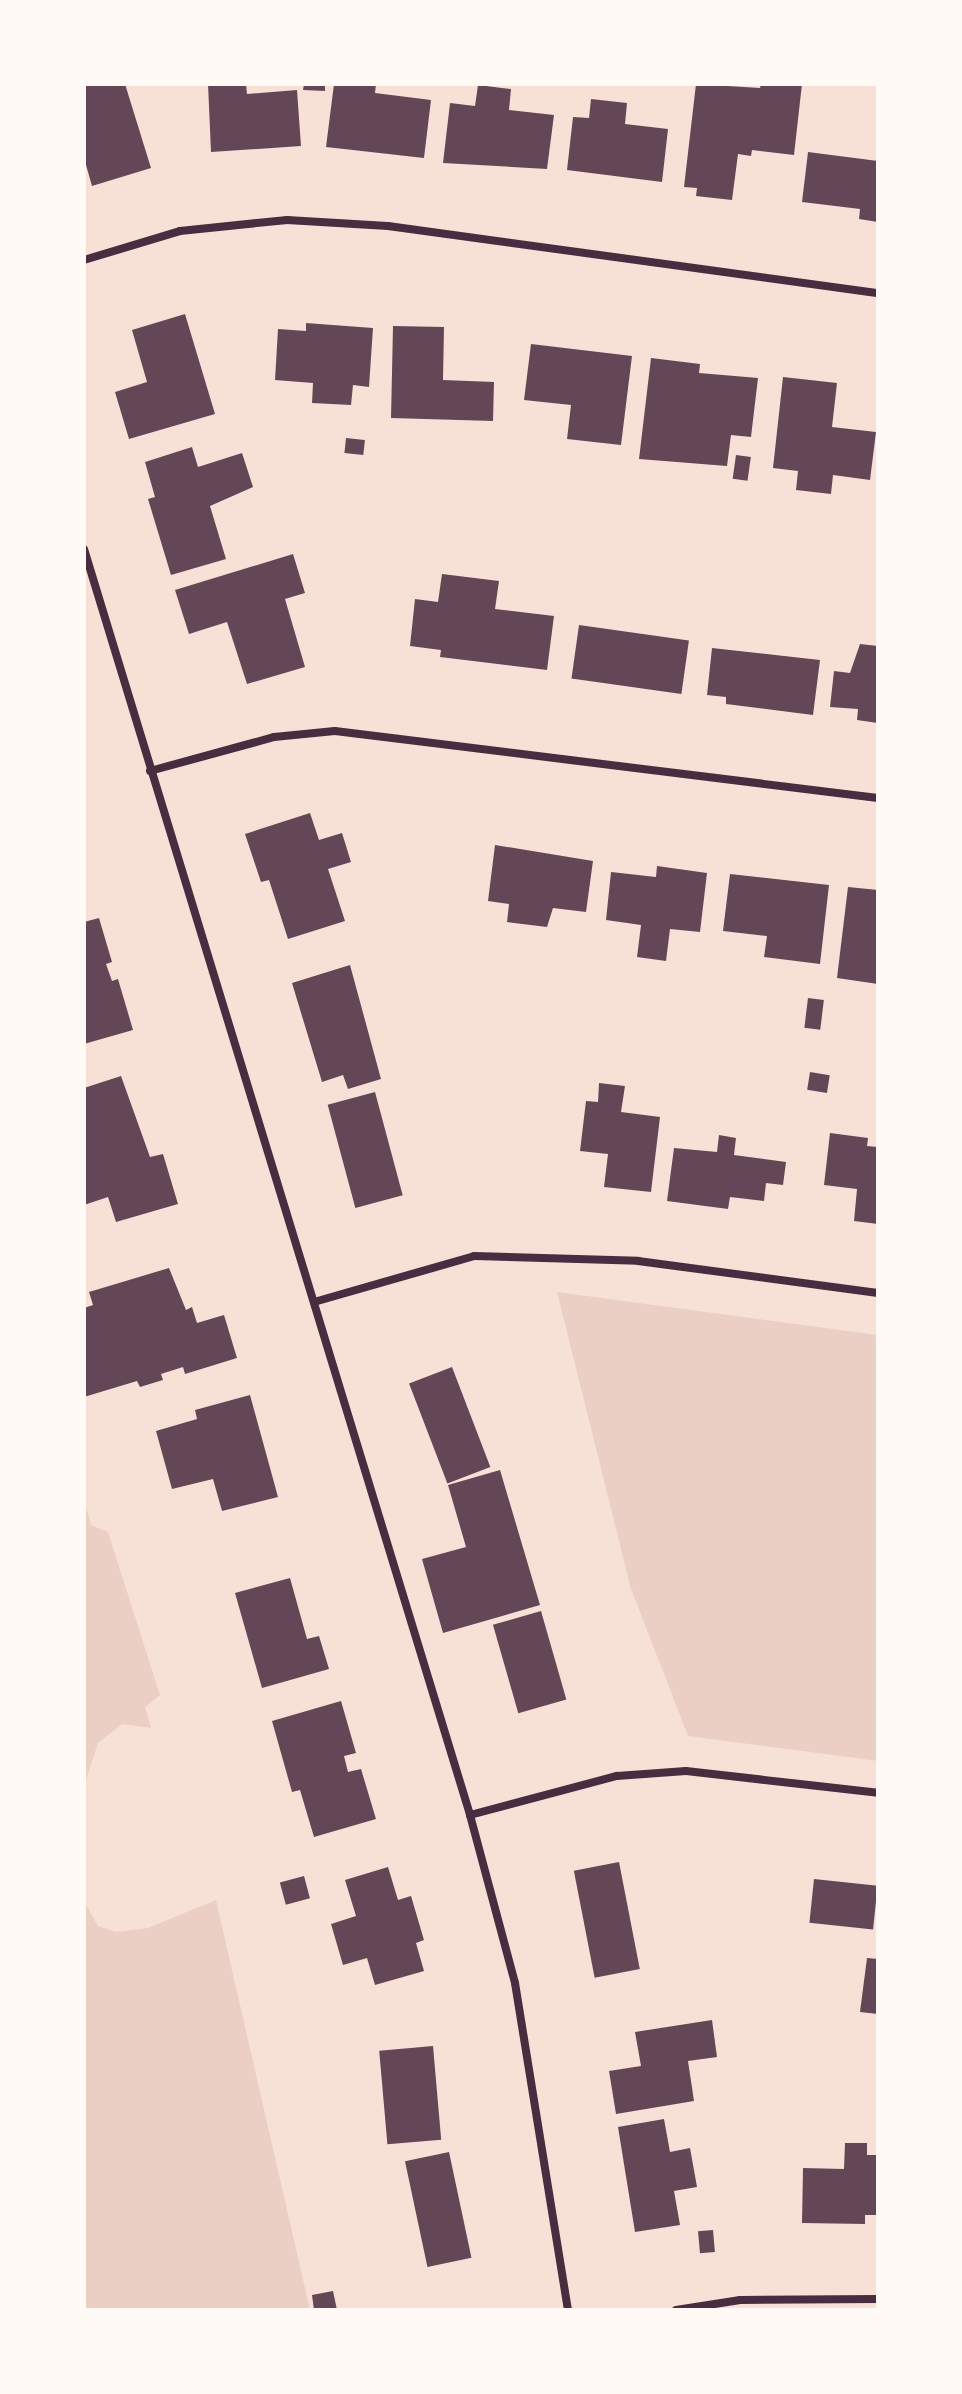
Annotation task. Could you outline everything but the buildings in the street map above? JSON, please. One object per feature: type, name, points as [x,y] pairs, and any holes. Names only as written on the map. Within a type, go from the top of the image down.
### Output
[{"type":"street","points":[[84,260],[180,231],[287,220],[388,226],[878,293]]},
{"type":"street","points":[[84,549],[470,1815],[515,1983],[568,2310]]},
{"type":"street","points":[[150,771],[274,737],[335,731],[878,798]]},
{"type":"street","points":[[314,1302],[474,1256],[638,1261],[878,1293]]},
{"type":"street","points":[[470,1815],[617,1776],[686,1771],[878,1793]]},
{"type":"street","points":[[676,2310],[740,2300],[878,2299]]},
{"type":"shaded area","points":[[557,1292],[878,1335],[878,1761],[688,1736],[631,1589]]},
{"type":"shaded area","points":[[84,1500],[91,1525],[108,1532],[160,1695],[145,1707],[151,1728],[122,1724],[98,1743],[84,1786]]},
{"type":"shaded area","points":[[216,1900],[310,2310],[84,2310],[84,1901],[98,1926],[116,1932],[148,1928]]}]
